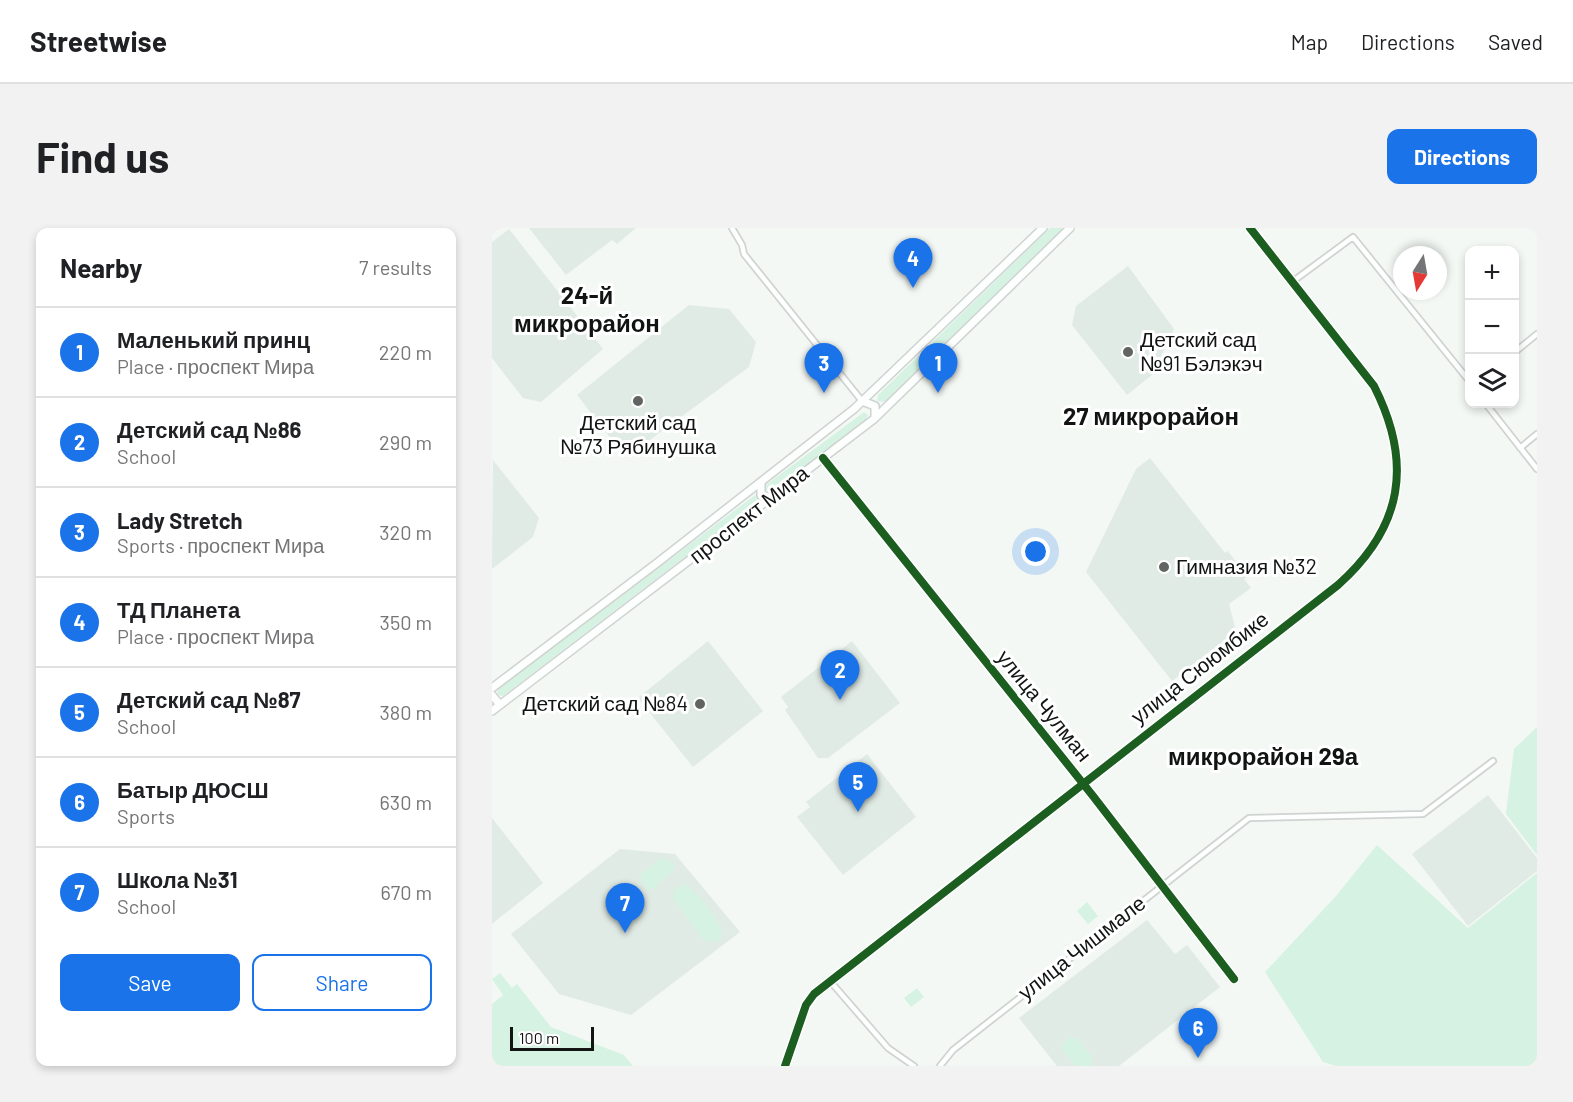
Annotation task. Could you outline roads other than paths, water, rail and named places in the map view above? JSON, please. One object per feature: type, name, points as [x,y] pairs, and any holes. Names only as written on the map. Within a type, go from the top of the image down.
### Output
[{"type":"main road","name":"проспект Мира","points":[[492,688],[761,482],[862,401],[1043,228]]},
{"type":"main road","name":"проспект Мира","points":[[492,711],[874,419],[1070,228]]},
{"type":"main road","points":[[862,401],[876,407],[874,419]]},
{"type":"main road","points":[[761,482],[760,493],[764,497],[772,498]]},
{"type":"main road","points":[[492,695],[500,705]]},
{"type":"street","points":[[732,228],[742,245],[744,254],[862,401]]},
{"type":"street","name":"улица Сююмбике","points":[[785,1066],[806,1005],[814,993],[1338,585],[1372,547],[1385,525],[1395,491],[1398,458],[1387,411],[1374,386],[1250,228]]},
{"type":"street","points":[[1293,282],[1353,237],[1465,376]]},
{"type":"street","points":[[1519,349],[1537,334]]},
{"type":"street","points":[[1489,408],[1537,469]]},
{"type":"street","points":[[1520,448],[1537,434]]},
{"type":"street","name":"улица Чулман","points":[[823,458],[1082,783],[1234,979]]},
{"type":"street","name":"улица Чишмале","points":[[940,1066],[953,1050],[1249,818],[1423,814],[1493,760]]},
{"type":"street","points":[[830,981],[888,1048],[914,1066]]},
{"type":"place","name":"ТД Планета","points":[[913,288]]},
{"type":"place","name":"Детский сад №91 Бэлэкэч","points":[[1128,352]]},
{"type":"place","name":"Lady Stretch","points":[[824,393]]},
{"type":"place","name":"Маленький принц","points":[[938,393]]},
{"type":"place","name":"Детский сад №73 Рябинушка","points":[[638,401]]},
{"type":"place","name":"Гимназия №32","points":[[1164,567]]},
{"type":"place","name":"Детский сад №86","points":[[840,700]]},
{"type":"place","name":"Детский сад №84","points":[[700,704]]},
{"type":"place","name":"Детский сад №87","points":[[858,812]]},
{"type":"place","name":"Школа №31","points":[[625,933]]},
{"type":"place","name":"Батыр ДЮСШ","points":[[1198,1058]]},
{"type":"district","name":"24-й микрорайон","points":[[587,310]]},
{"type":"district","name":"27 микрорайон","points":[[1151,417]]},
{"type":"district","name":"микрорайон 29а","points":[[1263,757]]}]
